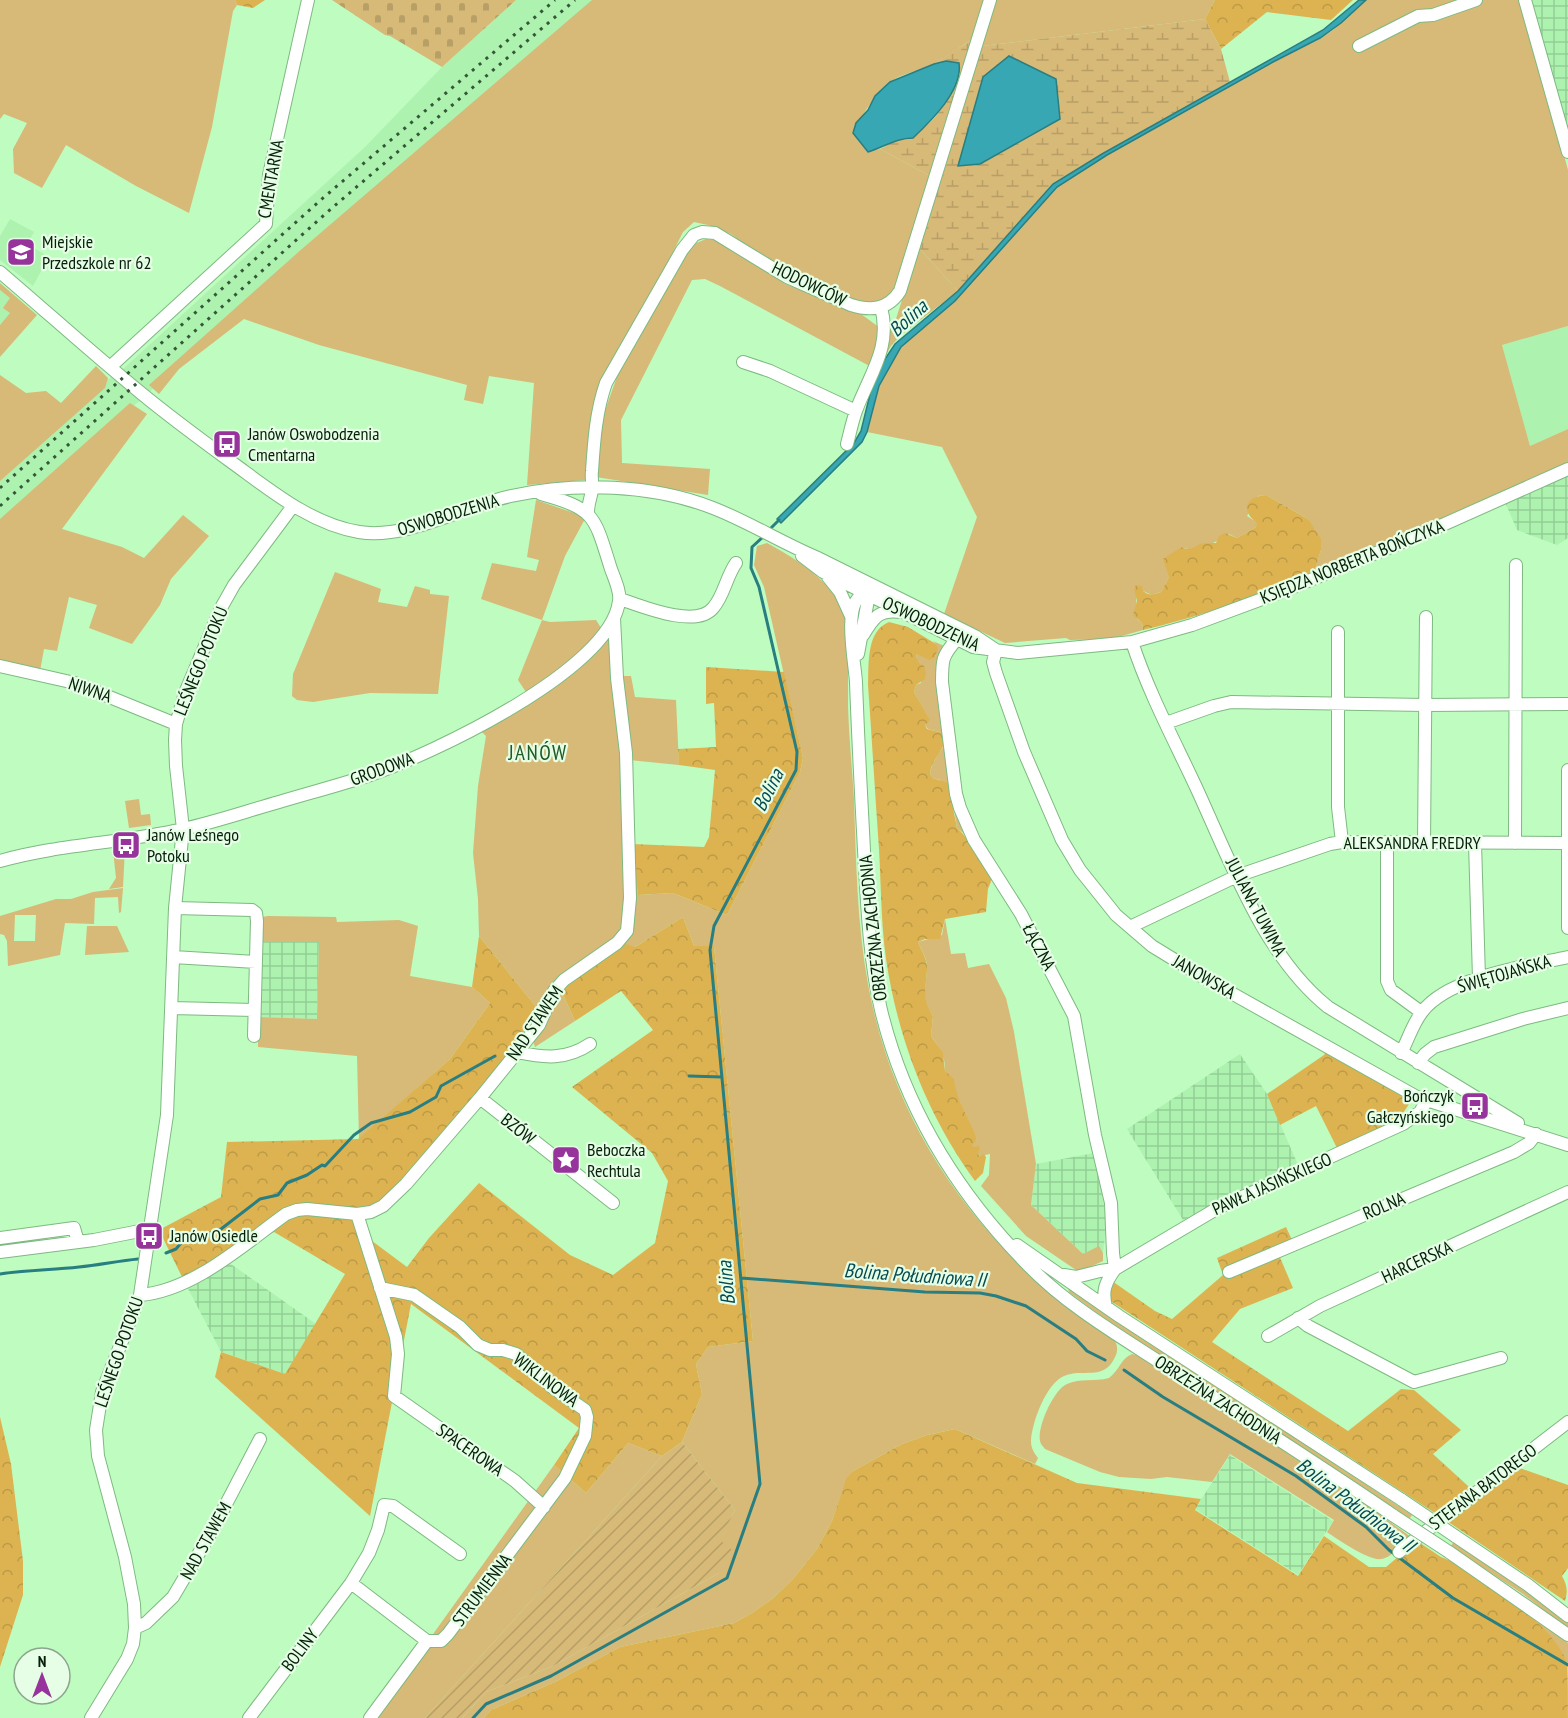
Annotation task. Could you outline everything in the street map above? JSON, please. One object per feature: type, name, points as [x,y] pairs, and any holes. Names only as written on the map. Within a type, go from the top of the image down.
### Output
[{"type":"street","name":"CMENTARNA","points":[[110,367],[266,224],[269,175],[308,0]]},
{"type":"street","points":[[847,444],[856,411],[884,339],[881,307],[888,304],[900,291],[990,0]]},
{"type":"street","points":[[1359,45],[1418,16],[1433,15],[1476,0]]},
{"type":"street","points":[[1526,0],[1568,152]]},
{"type":"street","name":"HODOWCÓW","points":[[593,488],[591,475],[597,420],[606,383],[682,250],[694,235],[702,232],[715,233],[787,277],[851,305],[861,308],[881,307]]},
{"type":"street","name":"OSWOBODZENIA","points":[[0,272],[142,394],[293,506],[317,519],[345,528],[378,534],[407,529],[484,503],[535,492],[593,488],[647,491],[687,498],[716,509],[859,578],[975,636],[996,650]]},
{"type":"street","points":[[743,362],[770,371],[856,411]]},
{"type":"street","name":"KSIĘDZA NORBERTA BOŃCZYKA","points":[[1132,642],[1192,625],[1281,592],[1420,535],[1568,469]]},
{"type":"street","points":[[577,488],[584,507],[596,526],[620,599],[679,616],[704,616],[712,611],[736,563]]},
{"type":"street","points":[[584,507],[593,488]]},
{"type":"street","points":[[535,492],[584,507]]},
{"type":"street","name":"LEŚNEGO POTOKU","points":[[91,1718],[127,1659],[133,1644],[135,1628],[125,1557],[102,1472],[96,1430],[102,1392],[140,1296],[167,1115],[175,908],[183,829],[174,740],[176,724],[189,682],[220,608],[234,585],[293,506]]},
{"type":"street","name":"OSWOBODZENIA","points":[[792,547],[823,572],[840,592],[851,617]]},
{"type":"street","points":[[1515,843],[1516,565]]},
{"type":"street","name":"OSWOBODZENIA","points":[[823,572],[973,647],[1018,652],[1132,642]]},
{"type":"street","points":[[859,578],[866,587],[867,594]]},
{"type":"street","name":"OSWOBODZENIA","points":[[851,617],[854,603],[861,596],[875,592],[890,594]]},
{"type":"street","name":"OBRZEŻNA ZACHODNIA","points":[[855,664],[862,637],[867,594]]},
{"type":"street","name":"GRODOWA","points":[[0,861],[183,829],[370,775],[416,757],[469,732],[558,678],[592,646],[614,618],[620,599]]},
{"type":"street","name":"OBRZEŻNA ZACHODNIA","points":[[862,637],[873,619],[880,614],[889,610],[902,612]]},
{"type":"street","name":"OBRZEŻNA ZACHODNIA","points":[[851,617],[868,918],[875,980],[897,1065],[924,1126],[963,1189],[1030,1267],[1086,1312],[1449,1552],[1568,1635]]},
{"type":"street","points":[[1424,843],[1426,617]]},
{"type":"street","name":"NAD STAWEM","points":[[140,1296],[156,1294],[199,1276],[286,1214],[297,1210],[357,1214],[371,1212],[382,1206],[406,1184],[517,1052],[539,1024],[554,991],[564,980],[617,943],[627,931],[630,898],[626,753],[617,678],[614,618]]},
{"type":"street","points":[[1338,632],[1338,807],[1342,842]]},
{"type":"street","name":"ŁĄCZNA","points":[[957,639],[945,651],[942,682],[954,782],[960,808],[974,840],[1021,914],[1074,1016],[1095,1135],[1110,1203],[1115,1269]]},
{"type":"street","name":"JULIANA TUWIMA","points":[[1132,642],[1166,723],[1267,935],[1302,985],[1328,1007],[1534,1133]]},
{"type":"street","name":"JANOWSKA","points":[[996,650],[993,662],[996,673],[1024,752],[1062,840],[1080,870],[1116,915],[1152,946],[1201,976],[1363,1067],[1427,1100],[1568,1145]]},
{"type":"street","name":"NIWNA","points":[[0,666],[75,683],[176,724]]},
{"type":"street","points":[[1166,723],[1231,702],[1426,705],[1568,704]]},
{"type":"street","points":[[1568,770],[1568,928]]},
{"type":"street","name":"ALEKSANDRA FREDRY","points":[[1130,927],[1238,876],[1342,842],[1568,843]]},
{"type":"street","points":[[1387,843],[1387,981],[1391,990],[1422,1012]]},
{"type":"street","points":[[1475,843],[1479,978]]},
{"type":"street","points":[[175,908],[252,910],[256,913],[258,921],[254,1036]]},
{"type":"street","points":[[173,957],[256,962]]},
{"type":"street","name":"ŚWIĘTOJAŃSKA","points":[[1401,1053],[1422,1012],[1443,993],[1479,978],[1568,957]]},
{"type":"street","points":[[172,1008],[254,1010]]},
{"type":"street","points":[[1418,1064],[1434,1047],[1568,1008]]},
{"type":"street","points":[[517,1052],[558,1057],[577,1053],[590,1044]]},
{"type":"street","points":[[1459,1110],[1466,1091]]},
{"type":"street","name":"BZÓW","points":[[480,1098],[613,1203]]},
{"type":"street","name":"PAWŁA JASIŃSKIEGO","points":[[1060,1275],[1076,1277],[1115,1269],[1218,1208],[1403,1124],[1420,1112],[1427,1100]]},
{"type":"street","name":"ROLNA","points":[[1229,1272],[1514,1152],[1529,1143],[1534,1133]]},
{"type":"street","name":"HARCERSKA","points":[[1268,1336],[1298,1318],[1568,1192]]},
{"type":"street","points":[[357,1214],[380,1288]]},
{"type":"street","points":[[0,1238],[74,1228],[78,1242]]},
{"type":"street","points":[[0,1252],[150,1230]]},
{"type":"street","name":"OBRZEŻNA ZACHODNIA","points":[[999,1232],[1106,1307],[1402,1500],[1568,1616]]},
{"type":"street","points":[[1106,1307],[1104,1288],[1115,1269]]},
{"type":"street","name":"SPACEROWA","points":[[380,1288],[396,1337],[398,1354],[394,1396],[514,1481],[544,1507]]},
{"type":"street","name":"WIKLINOWA","points":[[380,1288],[414,1295],[460,1327],[478,1345],[490,1350],[503,1350],[516,1354],[552,1387],[585,1410],[587,1416],[585,1436],[565,1478],[544,1507]]},
{"type":"street","points":[[1298,1318],[1308,1326],[1414,1382],[1501,1358]]},
{"type":"street","name":"STEFANA BATOREGO","points":[[1399,1552],[1568,1422]]},
{"type":"street","name":"NAD STAWEM","points":[[135,1628],[146,1623],[173,1598],[212,1531],[260,1440]]},
{"type":"street","name":"BOLINY","points":[[249,1718],[351,1583],[369,1553],[378,1530],[384,1504],[393,1506],[460,1554]]},
{"type":"street","name":"STRUMIENNA","points":[[370,1718],[427,1641],[441,1641],[448,1634],[544,1507]]},
{"type":"street","points":[[351,1583],[427,1641]]},
{"type":"shaded area","points":[[516,0],[601,0],[214,334],[0,526],[0,473],[100,385],[122,370],[365,147],[442,67]]},
{"type":"shaded area","points":[[1529,0],[1568,0],[1568,139]]},
{"type":"shaded area","name":"Miejskie Przedszkole nr 62","points":[[10,219],[34,232],[27,244],[49,257],[33,286],[0,260],[0,236]]},
{"type":"shaded area","points":[[0,290],[11,298],[10,313],[0,325]]},
{"type":"shaded area","points":[[1568,326],[1568,429],[1530,446],[1502,345]]},
{"type":"shaded area","points":[[1568,474],[1568,538],[1557,545],[1517,530],[1505,502]]},
{"type":"shaded area","points":[[262,942],[319,942],[317,1019],[258,1017]]},
{"type":"shaded area","points":[[1240,1054],[1267,1094],[1299,1167],[1183,1220],[1127,1129]]},
{"type":"shaded area","points":[[1094,1153],[1107,1221],[1103,1253],[1098,1247],[1083,1254],[1031,1205],[1036,1164]]},
{"type":"shaded area","points":[[228,1262],[316,1324],[285,1374],[221,1352],[182,1277]]},
{"type":"shaded area","points":[[1230,1455],[1333,1521],[1298,1575],[1195,1509]]},
{"type":"green space","points":[[0,0],[235,0],[237,5],[233,11],[212,127],[189,213],[136,186],[66,145],[42,188],[14,173],[13,149],[27,123],[4,114],[0,119]]},
{"type":"green space","points":[[235,0],[265,0],[253,8],[237,5]]},
{"type":"green space","points":[[332,0],[516,0],[442,67],[385,35]]},
{"type":"green space","points":[[592,0],[986,0],[976,37],[932,65],[888,83],[868,107],[853,133],[868,152],[880,149],[932,177],[894,294],[885,301],[862,304],[792,274],[752,250],[731,234],[694,222],[683,232],[592,421],[585,480],[527,485],[534,383],[489,376],[483,404],[464,400],[467,385],[319,345],[244,319],[179,369],[159,394],[149,385],[303,248]]},
{"type":"green space","points":[[996,0],[1215,0],[1205,19],[982,46]]},
{"type":"green space","points":[[1215,0],[1353,0],[1331,20],[1267,12],[1221,49],[1205,19]]},
{"type":"green space","points":[[1366,0],[1520,0],[1568,170],[1568,326],[1502,345],[1530,446],[1568,429],[1568,462],[1424,526],[1315,570],[1321,550],[1308,519],[1266,495],[1258,496],[1247,516],[1258,523],[1256,527],[1237,538],[1229,534],[1199,548],[1181,547],[1171,555],[1169,577],[1161,592],[1152,595],[1143,591],[1136,596],[1137,619],[1142,623],[1143,630],[1111,639],[1070,640],[1066,638],[1005,643],[944,614],[977,517],[942,447],[867,432],[879,386],[901,347],[955,301],[1057,187],[1107,155],[1273,62],[1316,41],[1333,30]]},
{"type":"green space","points":[[1205,19],[1221,49],[1230,82],[1059,180],[958,291],[919,248],[982,46]]},
{"type":"green space","points":[[976,37],[932,177],[880,149],[913,134],[935,117],[950,95],[960,73],[946,61],[934,64]]},
{"type":"green space","points":[[706,239],[720,241],[785,284],[861,314],[880,328],[893,328],[919,248],[958,291],[901,335],[891,346],[877,370],[720,286],[705,279],[692,280],[621,420],[622,463],[710,469],[708,495],[596,477],[603,416],[618,374],[687,251],[694,244]]},
{"type":"green space","points":[[0,283],[37,315],[0,357],[0,325],[10,313],[3,308],[10,298],[0,290]]},
{"type":"green space","points":[[96,366],[108,378],[105,388],[0,481],[0,375],[26,393],[46,391],[61,403]]},
{"type":"green space","points":[[130,403],[147,414],[62,529],[122,547],[144,558],[183,515],[209,536],[171,579],[160,605],[132,644],[89,628],[97,605],[69,597],[57,651],[44,649],[40,671],[0,670],[0,519]]},
{"type":"green space","points":[[1266,495],[1308,519],[1321,539],[1321,550],[1315,570],[1230,604],[1143,630],[1142,623],[1133,615],[1137,601],[1134,589],[1136,585],[1142,586],[1143,591],[1149,594],[1161,592],[1169,577],[1163,559],[1181,547],[1189,549],[1200,544],[1216,543],[1219,536],[1225,533],[1237,538],[1256,527],[1257,523],[1248,513],[1247,505],[1253,498]]},
{"type":"green space","points":[[536,500],[586,517],[565,556],[542,620],[481,599],[492,563],[536,571],[539,560],[527,557]]},
{"type":"green space","points":[[767,543],[816,575],[843,609],[848,623],[848,718],[861,939],[868,984],[881,1040],[900,1092],[925,1142],[954,1188],[988,1231],[1026,1271],[1069,1308],[1115,1341],[1117,1352],[1104,1370],[1064,1376],[1051,1387],[1041,1404],[1032,1433],[1032,1446],[1038,1458],[1035,1464],[955,1429],[927,1435],[902,1444],[853,1471],[844,1486],[832,1521],[817,1549],[792,1580],[772,1599],[752,1613],[734,1623],[620,1647],[557,1681],[491,1710],[484,1718],[462,1718],[486,1692],[553,1666],[719,1573],[719,1540],[735,1510],[682,1442],[702,1394],[696,1364],[708,1347],[753,1341],[714,946],[694,946],[683,917],[635,947],[556,979],[575,1021],[535,1047],[529,1029],[537,1008],[479,936],[473,853],[478,786],[486,736],[481,731],[578,670],[611,628],[621,628],[622,676],[631,676],[635,697],[676,700],[679,765],[629,760],[638,895],[673,893],[727,915],[800,772],[803,758],[764,587],[754,565],[757,546]]},
{"type":"green space","points":[[335,572],[381,589],[378,602],[407,607],[415,586],[430,590],[430,594],[449,596],[438,694],[370,693],[313,702],[297,700],[292,696],[293,674]]},
{"type":"green space","points":[[542,620],[550,622],[596,620],[601,628],[576,657],[526,692],[518,680]]},
{"type":"green space","points":[[889,622],[908,627],[936,644],[938,649],[934,658],[929,660],[917,654],[916,657],[924,666],[926,673],[925,679],[916,685],[914,692],[930,720],[925,725],[927,729],[939,732],[946,737],[930,774],[933,778],[948,783],[957,828],[992,879],[988,889],[986,912],[945,919],[940,939],[925,939],[918,942],[927,966],[925,993],[933,1016],[931,1036],[943,1053],[945,1071],[954,1079],[960,1102],[977,1139],[972,1145],[979,1146],[978,1154],[980,1156],[984,1154],[986,1157],[983,1173],[975,1181],[943,1130],[917,1075],[898,1018],[886,959],[868,685],[870,649],[873,640],[882,626]]},
{"type":"green space","points":[[933,641],[944,646],[940,651],[938,662],[967,836],[957,828],[954,809],[940,780],[933,778],[930,774],[933,763],[945,744],[939,732],[928,729],[925,725],[929,719],[914,692],[916,685],[921,683],[917,654],[936,644]]},
{"type":"green space","points":[[706,667],[784,672],[803,758],[800,772],[727,915],[673,893],[638,895],[632,844],[704,847],[709,837],[715,770],[679,765],[678,749],[716,747],[714,703],[706,704]]},
{"type":"green space","points":[[139,799],[141,815],[150,814],[151,825],[129,828],[125,801]]},
{"type":"green space","points":[[125,848],[123,887],[109,889],[116,878],[113,850]]},
{"type":"green space","points":[[123,888],[121,912],[119,913],[118,897],[95,898],[94,924],[65,923],[60,955],[8,966],[7,941],[4,935],[0,934],[0,916],[56,899],[71,899],[93,892]],"holes":[[[15,915],[36,915],[35,941],[14,941]]]},
{"type":"green space","points":[[262,917],[336,917],[337,922],[399,920],[418,926],[410,976],[472,987],[490,1003],[450,1059],[359,1139],[357,1056],[258,1047],[258,1017],[317,1019],[319,942],[262,942]]},
{"type":"green space","points":[[683,917],[694,946],[714,946],[753,1341],[708,1347],[696,1364],[702,1394],[682,1442],[662,1456],[628,1443],[586,1493],[554,1465],[579,1428],[411,1304],[370,1516],[215,1377],[221,1352],[285,1374],[345,1274],[274,1232],[182,1277],[159,1230],[221,1197],[227,1142],[358,1139],[450,1059],[490,1003],[472,987],[479,936],[537,1008],[519,1057],[365,1219],[368,1238],[407,1267],[429,1238],[479,1183],[570,1255],[613,1275],[655,1243],[668,1181],[652,1153],[572,1087],[653,1030],[621,991],[575,1021],[556,979],[612,939],[635,947]]},
{"type":"green space","points":[[945,919],[951,954],[965,953],[968,968],[989,964],[1006,998],[1014,1032],[1036,1164],[1031,1205],[1083,1254],[1099,1246],[1103,1253],[1103,1261],[1079,1272],[1026,1236],[981,1186],[989,1175],[990,1154],[980,1156],[971,1144],[977,1139],[945,1071],[941,1052],[931,1036],[933,1016],[925,998],[927,965],[918,942],[942,935]]},
{"type":"green space","points":[[87,926],[117,926],[129,952],[85,955]]},
{"type":"green space","points":[[1326,1051],[1402,1093],[1409,1104],[1400,1118],[1337,1148],[1316,1106],[1280,1125],[1267,1094],[1324,1055]]},
{"type":"green space","points":[[1286,1227],[1293,1242],[1276,1248],[1293,1288],[1240,1309],[1212,1342],[1348,1431],[1401,1389],[1414,1390],[1461,1430],[1433,1454],[1479,1496],[1520,1468],[1568,1485],[1568,1568],[1562,1576],[1566,1588],[1565,1601],[1109,1300],[1112,1281],[1155,1311],[1172,1319],[1223,1275],[1217,1258]]},
{"type":"green space","points":[[1068,1288],[1412,1515],[1410,1518],[1404,1516],[1102,1317],[1069,1292]]},
{"type":"green space","points":[[1132,1354],[1140,1356],[1159,1368],[1411,1537],[1385,1558],[1369,1557],[1327,1532],[1334,1520],[1230,1454],[1212,1482],[1167,1477],[1151,1479],[1119,1477],[1100,1472],[1045,1449],[1040,1441],[1041,1427],[1052,1401],[1062,1387],[1077,1381],[1109,1378],[1125,1358]]},
{"type":"green space","points":[[0,1417],[11,1464],[23,1561],[23,1595],[0,1667]]},
{"type":"green space","points":[[955,1429],[1077,1483],[1201,1499],[1195,1510],[1298,1576],[1324,1536],[1369,1567],[1386,1567],[1417,1541],[1501,1593],[1547,1632],[1567,1662],[1568,1718],[484,1718],[491,1710],[557,1681],[620,1647],[734,1623],[752,1613],[772,1599],[792,1580],[817,1549],[832,1521],[846,1479],[853,1471],[902,1444],[927,1435]]},
{"type":"green space","points":[[682,1442],[735,1510],[720,1540],[732,1550],[719,1573],[553,1666],[486,1692],[462,1718],[425,1718],[662,1456]]},
{"type":"green space","points":[[628,1443],[662,1456],[425,1718],[373,1718],[554,1465],[586,1493]]},
{"type":"green space","points":[[1453,1542],[1530,1593],[1568,1622],[1568,1629],[1523,1594],[1451,1547]]},
{"type":"green space","points":[[1533,1617],[1568,1643],[1568,1664],[1560,1651]]},
{"type":"water","points":[[1359,0],[1366,0],[1341,23],[1320,38],[1107,155],[1057,187],[955,301],[901,347],[879,386],[867,432],[862,442],[781,523],[777,519],[854,443],[861,431],[873,382],[895,344],[958,291],[1053,184],[1323,30]]},
{"type":"water","points":[[1009,56],[1056,79],[1060,119],[980,164],[958,166],[983,77]]},
{"type":"water","points":[[946,61],[959,63],[959,73],[945,104],[913,138],[896,141],[868,152],[853,133],[856,123],[868,110],[875,96],[890,82]]},
{"type":"waterway","name":"Bolina","points":[[769,530],[779,520]]},
{"type":"waterway","name":"Bolina","points":[[473,1718],[486,1704],[551,1676],[727,1578],[760,1484],[710,950],[714,926],[796,770],[797,752],[759,587],[751,568],[752,547],[765,535]]},
{"type":"waterway","points":[[166,1253],[176,1249],[181,1243],[221,1229],[260,1199],[278,1195],[287,1183],[307,1175],[322,1165],[325,1166],[354,1135],[371,1123],[410,1112],[436,1097],[441,1086],[495,1056]]},
{"type":"waterway","points":[[689,1076],[722,1077]]},
{"type":"waterway","points":[[0,1274],[138,1259]]},
{"type":"waterway","name":"Bolina Południowa II","points":[[741,1278],[925,1292],[980,1293],[996,1296],[1026,1306],[1076,1339],[1087,1351],[1105,1360]]},
{"type":"waterway","name":"Bolina Południowa II","points":[[1124,1370],[1163,1397],[1296,1476],[1366,1527],[1389,1550],[1453,1598],[1568,1665]]},
{"type":"railway","points":[[0,488],[323,198],[555,0]]},
{"type":"railway","points":[[0,506],[332,208],[575,0]]},
{"type":"place","name":"Miejskie Przedszkole nr 62","points":[[21,252]]},
{"type":"place","name":"Janów Oswobodzenia Cmentarna","points":[[227,444]]},
{"type":"place","name":"Janów Leśnego Potoku","points":[[126,845]]},
{"type":"place","name":"Bończyk Gałczyńskiego","points":[[1475,1106]]},
{"type":"place","name":"Beboczka Rechtula","points":[[566,1160]]},
{"type":"place","name":"Janów Osiedle","points":[[149,1236]]},
{"type":"district","name":"JANÓW","points":[[538,753]]}]
